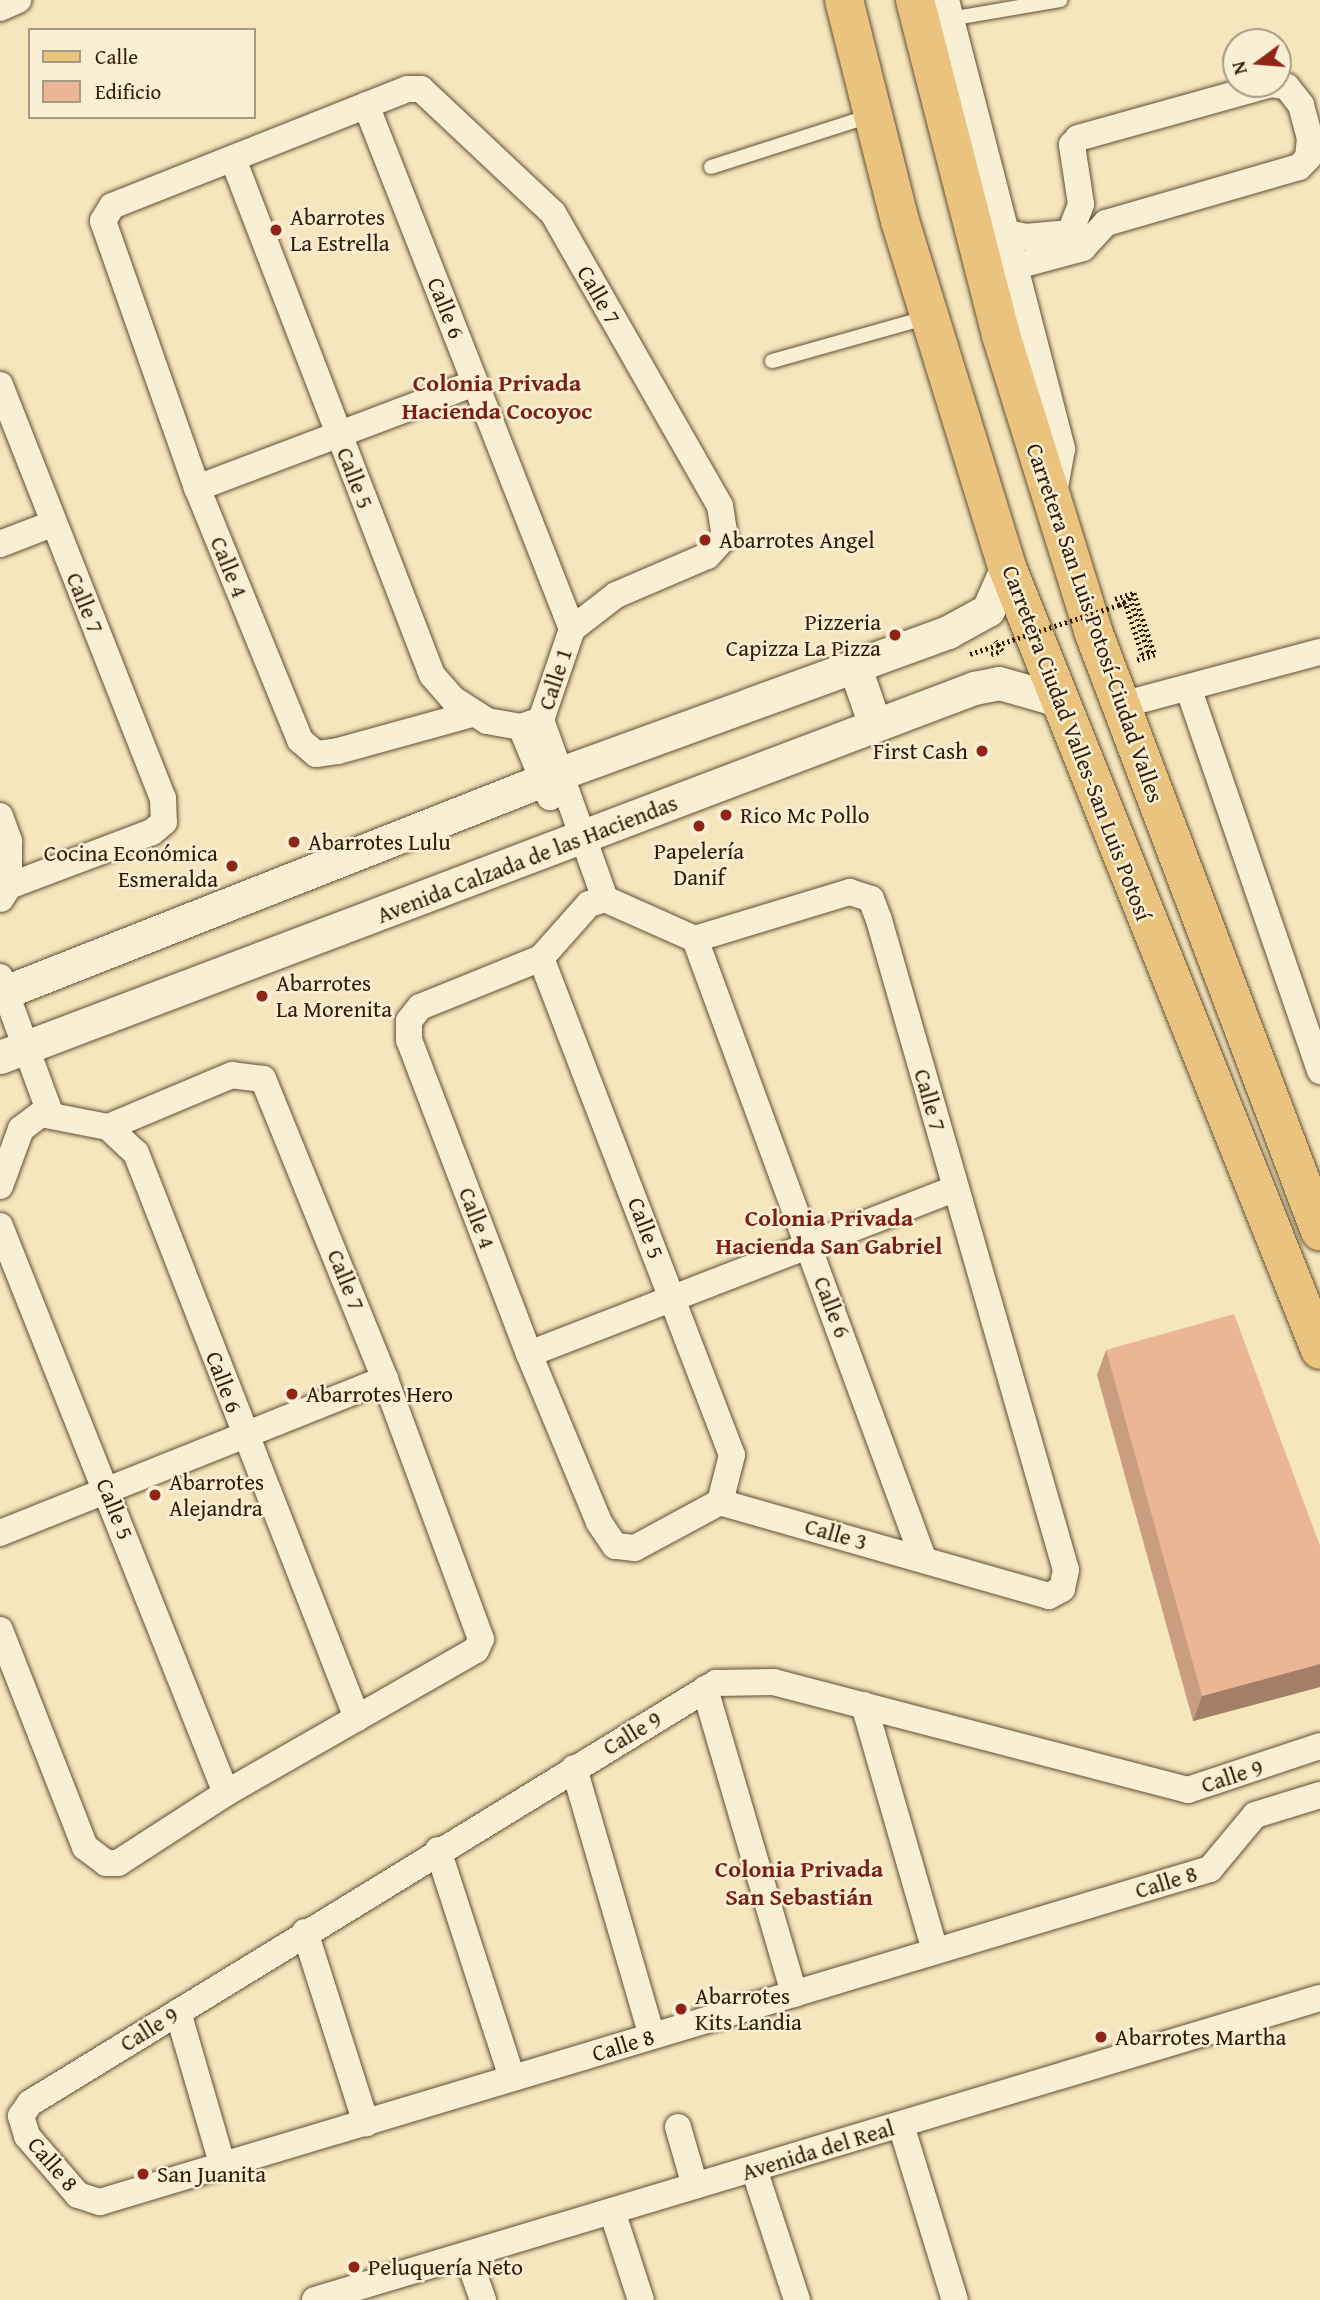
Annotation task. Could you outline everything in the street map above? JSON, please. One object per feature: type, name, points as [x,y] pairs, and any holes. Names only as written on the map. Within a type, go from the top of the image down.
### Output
[{"type":"main road","name":"Carretera Ciudad Valles-San Luis Potosí","points":[[844,0],[873,115],[930,317],[1007,567],[1055,699],[1320,1350]]},
{"type":"main road","points":[[896,0],[903,29],[929,61]]},
{"type":"main road","name":"Carretera San Luis Potosí-Ciudad Valles","points":[[915,0],[929,61],[1053,502],[1093,631],[1118,706],[1310,1176],[1320,1231]]},
{"type":"street","points":[[948,10],[1062,449],[1053,502]]},
{"type":"street","points":[[1004,232],[1025,237],[1070,233],[1081,204],[1072,145],[1078,138],[1272,84],[1287,87],[1301,105],[1310,138],[1308,158],[1299,167],[1106,223],[1083,248],[1013,267]]},
{"type":"street","name":"Calle 7","points":[[366,105],[421,89],[553,213],[720,506],[725,537]]},
{"type":"street","points":[[233,159],[366,105]]},
{"type":"street","name":"Calle 6","points":[[366,105],[572,629]]},
{"type":"street","name":"Calle 4","points":[[233,159],[112,206],[103,221],[197,488],[300,740],[316,754],[472,714]]},
{"type":"street","name":"Calle 5","points":[[233,159],[432,675],[472,714],[531,724]]},
{"type":"street","points":[[197,488],[475,383]]},
{"type":"street","name":"Calle 7","points":[[0,385],[52,524],[163,798],[164,822],[152,832],[4,893]]},
{"type":"street","points":[[0,544],[52,524]]},
{"type":"street","name":"Calle 1","points":[[597,902],[531,724],[572,629],[593,608],[707,556],[725,537]]},
{"type":"street","points":[[0,1186],[21,1129],[41,1115],[13,1053],[1,996],[552,776],[980,615],[1007,567]]},
{"type":"street","points":[[1118,706],[1189,690],[1320,652]]},
{"type":"street","points":[[854,664],[875,725]]},
{"type":"street","name":"Avenida Calzada de las Haciendas","points":[[13,1053],[875,725],[999,683],[1055,699]]},
{"type":"street","points":[[1189,690],[1311,1019],[1320,1072]]},
{"type":"street","points":[[0,816],[9,841],[4,893]]},
{"type":"street","name":"Calle 7","points":[[695,939],[850,892],[871,899],[1066,1570],[1062,1589]]},
{"type":"street","points":[[541,958],[597,902],[695,939]]},
{"type":"street","name":"Calle 6","points":[[695,939],[923,1558]]},
{"type":"street","name":"Calle 4","points":[[541,958],[421,1007],[409,1021],[409,1040],[529,1354],[599,1522],[615,1546],[635,1548],[720,1502]]},
{"type":"street","name":"Calle 5","points":[[541,958],[732,1455],[720,1502]]},
{"type":"street","name":"Calle 7","points":[[108,1127],[232,1076],[263,1079],[385,1379],[481,1639],[476,1650],[357,1718]]},
{"type":"street","name":"Calle 6","points":[[41,1115],[108,1127],[136,1153],[357,1718]]},
{"type":"street","points":[[529,1354],[955,1189]]},
{"type":"street","name":"Calle 5","points":[[0,1226],[108,1489],[226,1793]]},
{"type":"street","points":[[0,1533],[385,1379]]},
{"type":"street","name":"Calle 3","points":[[720,1502],[1049,1596],[1062,1589]]},
{"type":"street","points":[[0,1630],[85,1847],[106,1863],[131,1857],[226,1793],[357,1718]]},
{"type":"street","name":"Calle 9","points":[[21,2116],[30,2103],[438,1850],[705,1689],[764,1681],[1188,1790],[1320,1746]]},
{"type":"street","points":[[705,1689],[793,1994]]},
{"type":"street","points":[[864,1705],[935,1951]]},
{"type":"street","points":[[574,1768],[652,2036]]},
{"type":"street","points":[[1243,1773],[1255,1815],[1320,1795]]},
{"type":"street","name":"Calle 8","points":[[21,2116],[27,2136],[78,2195],[100,2202],[1210,1869],[1255,1815]]},
{"type":"street","points":[[438,1850],[512,2078]]},
{"type":"street","points":[[305,1933],[366,2123]]},
{"type":"street","name":"Avenida del Real","points":[[324,2299],[1320,1998]]},
{"type":"street","points":[[178,2012],[223,2167]]},
{"type":"street","points":[[901,2125],[955,2300]]},
{"type":"street","points":[[678,2127],[695,2186]]},
{"type":"street","points":[[754,2169],[797,2300]]},
{"type":"street","points":[[612,2211],[641,2300]]},
{"type":"street","points":[[467,2255],[483,2300]]},
{"type":"lane","points":[[948,10],[1060,0]]},
{"type":"lane","points":[[711,167],[873,115]]},
{"type":"lane","points":[[772,361],[930,317]]},
{"type":"path","points":[[997,645],[1125,603],[1142,656],[1149,653],[1130,598],[1118,602],[1138,662],[1155,655],[1134,593],[1112,600],[1119,622],[1093,631]]},
{"type":"building","points":[[1234,1314],[1320,1546],[1320,1664],[1202,1696],[1106,1350]]},
{"type":"place","name":"Abarrotes La Estrella","points":[[276,230]]},
{"type":"place","name":"Abarrotes Angel","points":[[705,540]]},
{"type":"place","name":"Pizzeria Capizza La Pizza","points":[[895,635]]},
{"type":"place","name":"First Cash","points":[[982,751]]},
{"type":"place","name":"Rico Mc Pollo","points":[[726,815]]},
{"type":"place","name":"Papelería Danif","points":[[699,826]]},
{"type":"place","name":"Abarrotes Lulu","points":[[294,842]]},
{"type":"place","name":"Cocina Económica Esmeralda","points":[[232,866]]},
{"type":"place","name":"Abarrotes La Morenita","points":[[262,996]]},
{"type":"place","name":"Abarrotes Hero","points":[[292,1394]]},
{"type":"place","name":"Abarrotes Alejandra","points":[[155,1495]]},
{"type":"place","name":"Abarrotes Kits Landia","points":[[681,2009]]},
{"type":"place","name":"Abarrotes Martha","points":[[1101,2037]]},
{"type":"place","name":"San Juanita","points":[[143,2174]]},
{"type":"place","name":"Peluquería Neto","points":[[354,2267]]},
{"type":"district","name":"Colonia Privada Hacienda Cocoyoc","points":[[497,397]]},
{"type":"district","name":"Colonia Privada Hacienda San Gabriel","points":[[829,1232]]},
{"type":"district","name":"Colonia Privada San Sebastián","points":[[799,1883]]}]
